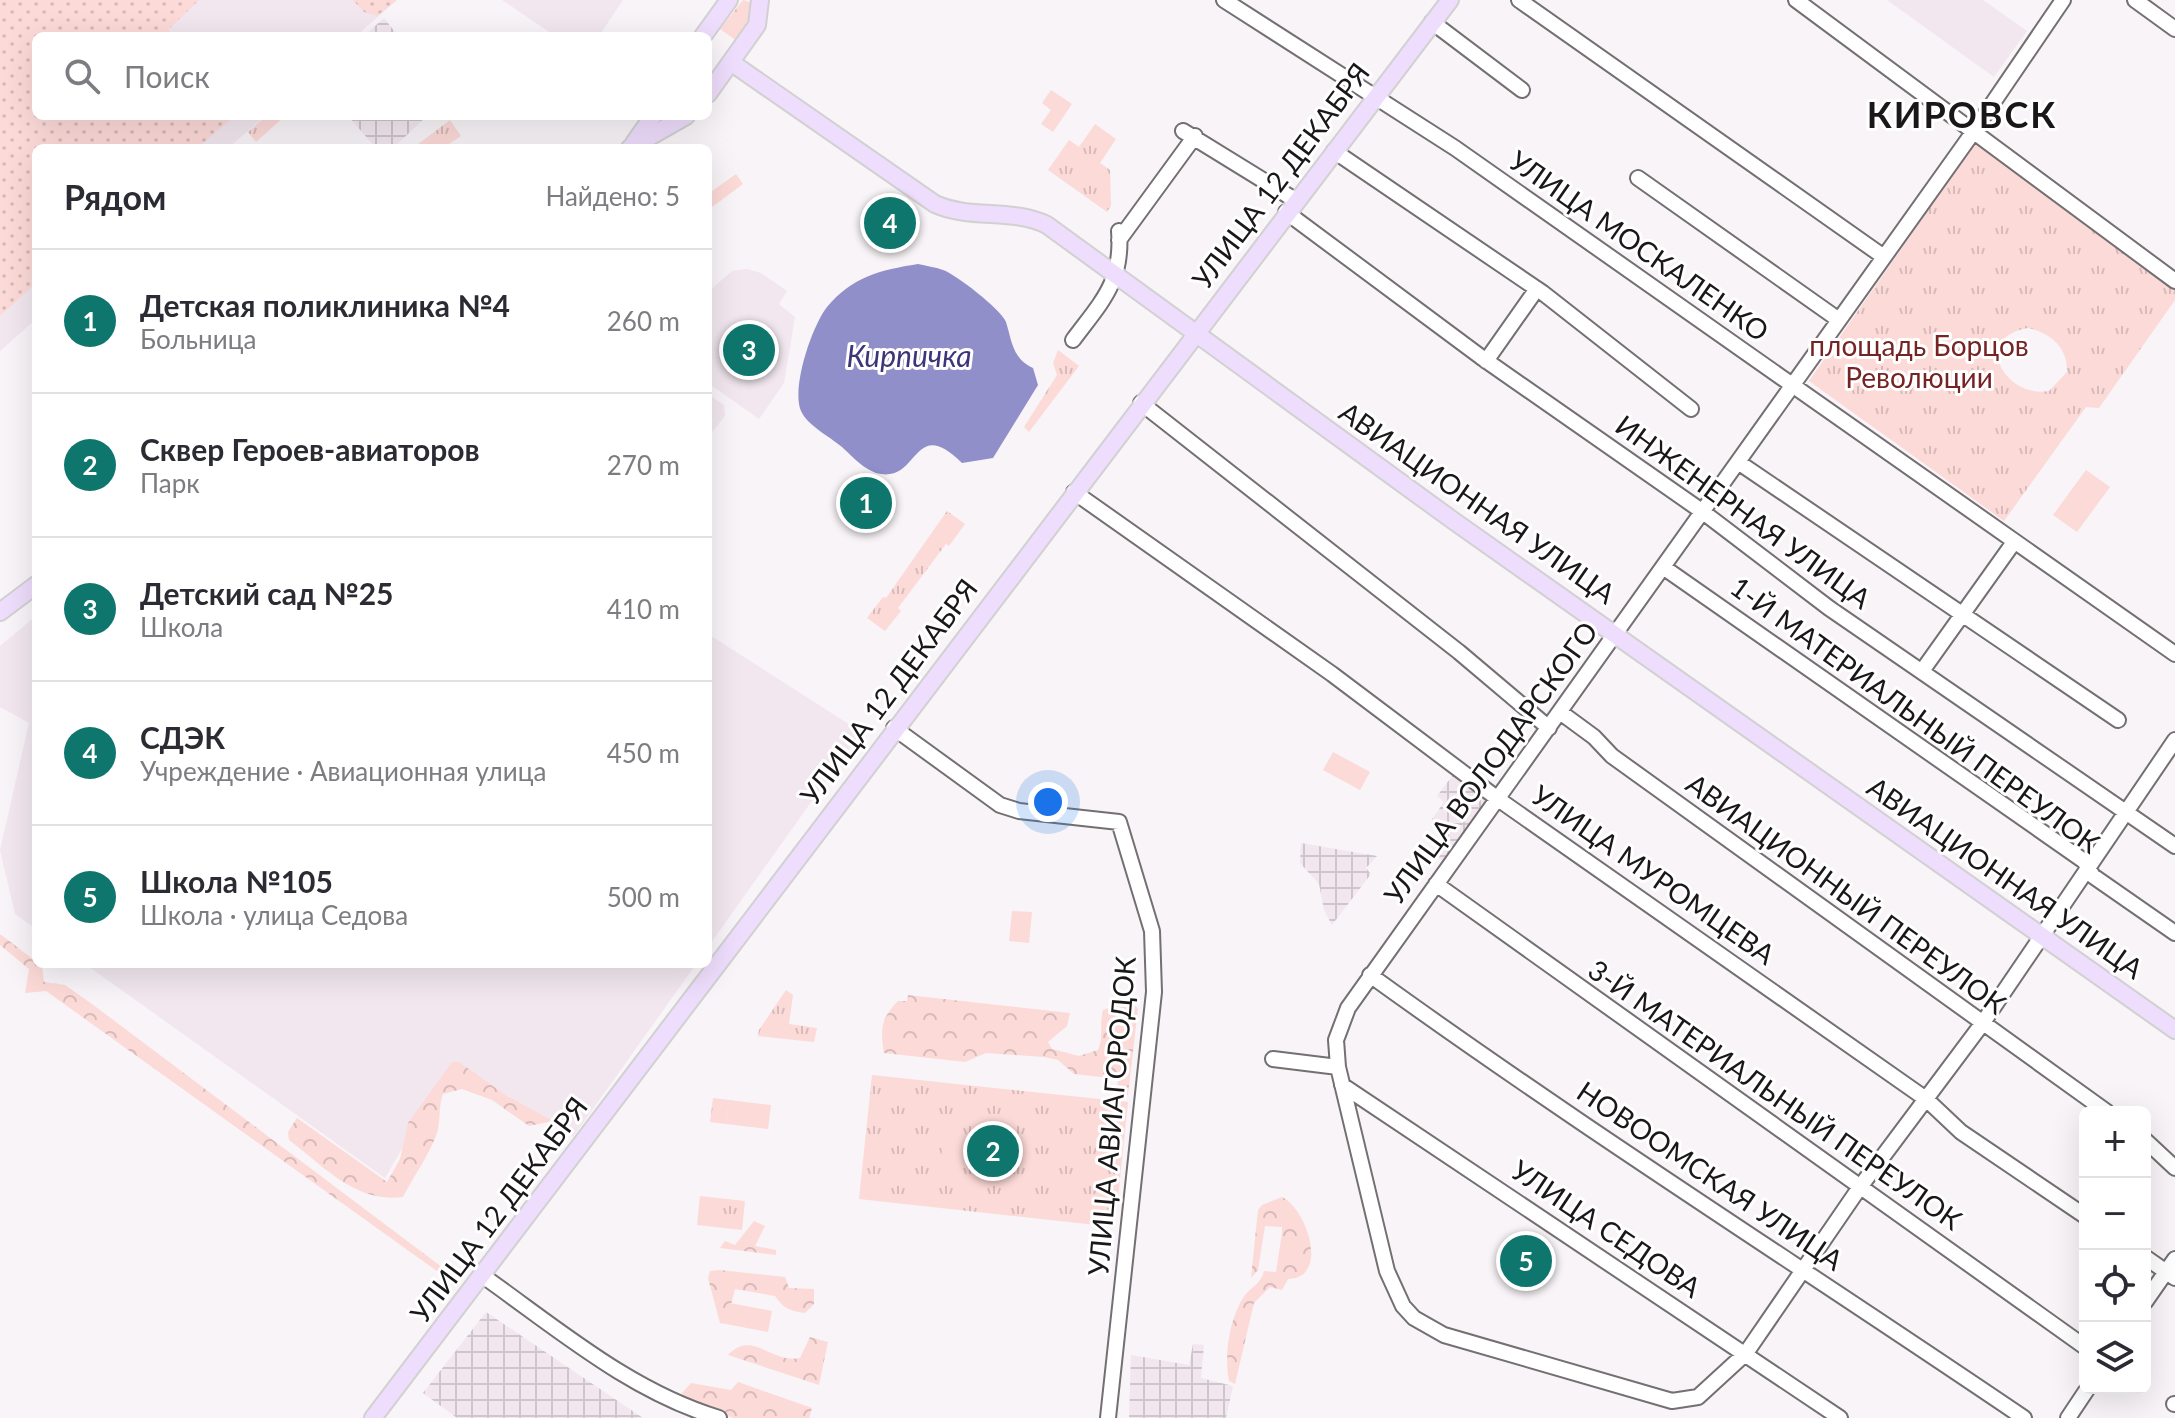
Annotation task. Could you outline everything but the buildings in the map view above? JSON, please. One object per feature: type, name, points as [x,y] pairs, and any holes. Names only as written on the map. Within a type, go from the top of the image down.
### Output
[{"type":"main road","points":[[706,32],[729,0]]},
{"type":"main road","name":"УЛИЦА 12 ДЕКАБРЯ","points":[[373,1418],[894,728],[1450,0]]},
{"type":"main road","points":[[712,89],[757,25],[759,3]]},
{"type":"main road","name":"АВИАЦИОННАЯ УЛИЦА","points":[[732,63],[935,204],[966,214],[1036,219],[2175,1030]]},
{"type":"main road","points":[[633,144],[650,120]]},
{"type":"main road","points":[[637,144],[679,120]]},
{"type":"main road","points":[[0,612],[32,588]]},
{"type":"street","name":"УЛИЦА МОСКАЛЕНКО","points":[[1224,0],[1455,148],[2175,654]]},
{"type":"street","points":[[1519,0],[1884,257]]},
{"type":"street","points":[[1796,0],[2175,281]]},
{"type":"street","name":"УЛИЦА ВОЛОДАРСКОГО","points":[[1746,1353],[1698,1397],[1672,1401],[1444,1335],[1414,1318],[1391,1285],[1338,1067],[1336,1053],[1340,1026],[1370,975],[1617,634],[2063,0]]},
{"type":"street","points":[[2135,0],[2175,29]]},
{"type":"street","points":[[1432,22],[1522,90]]},
{"type":"street","name":"ИНЖЕНЕРНАЯ УЛИЦА","points":[[1117,276],[1119,234],[1189,133],[1291,206],[1486,361],[1703,512],[1829,608],[2175,846]]},
{"type":"street","points":[[1334,151],[1612,344],[1622,357],[1691,409]]},
{"type":"street","points":[[1638,178],[1839,320]]},
{"type":"street","points":[[1073,340],[1117,276]]},
{"type":"street","points":[[1486,361],[1536,290]]},
{"type":"street","points":[[1141,403],[1459,652],[1549,728]]},
{"type":"street","points":[[1738,462],[2118,720]]},
{"type":"street","name":"УЛИЦА МУРОМЦЕВА","points":[[1074,492],[1332,674],[1498,799],[1926,1099],[1961,1132],[2079,1212]]},
{"type":"street","points":[[1922,671],[2014,542]]},
{"type":"street","name":"1-Й МАТЕРИАЛЬНЫЙ ПЕРЕУЛОК","points":[[1663,567],[2046,835],[2090,869],[2093,876],[2175,933]]},
{"type":"street","name":"АВИАЦИОННЫЙ ПЕРЕУЛОК","points":[[1560,712],[1594,737],[1612,756],[2098,1106]]},
{"type":"street","name":"УЛИЦА АВИАГОРОДОК","points":[[894,728],[1000,805],[1019,811],[1119,822],[1152,931],[1154,982],[1108,1418]]},
{"type":"street","points":[[1746,1353],[1860,1187],[1982,1024],[2175,740]]},
{"type":"street","name":"3-Й МАТЕРИАЛЬНЫЙ ПЕРЕУЛОК","points":[[1436,884],[2079,1343]]},
{"type":"street","name":"НОВООМСКАЯ УЛИЦА","points":[[1370,975],[1683,1191],[1804,1268],[2024,1418]]},
{"type":"street","points":[[1273,1059],[1338,1067]]},
{"type":"street","name":"УЛИЦА СЕДОВА","points":[[1342,1085],[1840,1418]]},
{"type":"street","points":[[2151,1146],[2175,1168]]},
{"type":"street","points":[[2151,1260],[2172,1269],[2151,1295]]},
{"type":"street","points":[[483,1276],[626,1377],[690,1409],[719,1418]]},
{"type":"street","points":[[2068,1418],[2084,1394]]},
{"type":"shaded area","points":[[0,0],[397,0],[361,32],[32,32],[32,120],[260,120],[233,144],[32,144],[32,323],[0,351]]},
{"type":"shaded area","points":[[502,0],[623,0],[602,32],[549,32]]},
{"type":"shaded area","points":[[1887,0],[1983,0],[2027,31],[1994,77]]},
{"type":"shaded area","points":[[384,18],[395,32],[368,32]]},
{"type":"shaded area","points":[[352,120],[423,120],[397,144],[372,144]]},
{"type":"shaded area","points":[[747,269],[761,273],[787,291],[779,304],[795,317],[784,383],[759,419],[712,386],[712,288],[732,271]]},
{"type":"shaded area","points":[[712,397],[724,405],[725,416],[712,432]]},
{"type":"shaded area","points":[[32,619],[32,926],[15,914],[0,850],[29,723],[0,707],[0,646]]},
{"type":"shaded area","points":[[712,637],[861,732],[712,941]]},
{"type":"shaded area","points":[[1453,775],[1489,802],[1444,862],[1431,853],[1447,831],[1432,819],[1444,802],[1437,796]]},
{"type":"shaded area","points":[[1301,843],[1377,856],[1366,868],[1371,874],[1332,925],[1324,910],[1319,884],[1300,863]]},
{"type":"shaded area","points":[[91,968],[693,968],[573,1137],[452,1062],[385,1178]]},
{"type":"shaded area","points":[[486,1312],[643,1418],[457,1418],[423,1393]]},
{"type":"shaded area","points":[[1193,1344],[1204,1345],[1201,1378],[1233,1386],[1226,1418],[1129,1418],[1131,1355],[1189,1365]]},
{"type":"green space","points":[[0,0],[199,0],[169,32],[32,32],[32,120],[230,120],[202,144],[32,144],[32,287],[0,316]]},
{"type":"green space","points":[[353,0],[397,0],[377,16],[364,12]]},
{"type":"green space","points":[[743,0],[750,2],[754,13],[737,41],[720,29]]},
{"type":"green space","points":[[1051,90],[1072,104],[1053,132],[1041,124],[1051,110],[1042,103]]},
{"type":"green space","points":[[262,120],[281,120],[256,142],[248,132]]},
{"type":"green space","points":[[450,120],[461,136],[449,144],[418,144]]},
{"type":"green space","points":[[1095,124],[1116,139],[1100,163],[1110,170],[1111,206],[1107,212],[1048,170],[1069,140],[1079,147]]},
{"type":"green space","name":"площадь Борцов Революции","points":[[1976,142],[2175,288],[2175,300],[2099,408],[2086,407],[2004,521],[1809,381]],"holes":[[[2028,328],[2056,343],[2067,363],[2067,372],[2049,391],[2033,391],[2019,386],[2008,377],[1998,354],[2001,343],[2010,334]]]},
{"type":"green space","points":[[736,174],[743,184],[712,207],[712,191]]},
{"type":"green space","points":[[1058,350],[1079,366],[1029,432],[1024,427],[1057,375],[1053,363]]},
{"type":"green space","points":[[2086,470],[2110,487],[2077,532],[2053,515]]},
{"type":"green space","points":[[947,511],[965,524],[898,608],[901,611],[885,631],[867,618],[883,597],[886,598]]},
{"type":"green space","points":[[1333,752],[1370,772],[1360,790],[1323,770]]},
{"type":"green space","points":[[1012,911],[1032,912],[1029,943],[1009,941]]},
{"type":"green space","points":[[0,934],[32,958],[32,968],[42,968],[44,982],[65,985],[92,1004],[455,1277],[448,1279],[46,991],[25,993],[29,969],[0,945]]},
{"type":"green space","points":[[786,990],[793,995],[789,1024],[817,1028],[814,1042],[758,1036]]},
{"type":"green space","points":[[908,995],[1070,1013],[1067,1026],[1048,1042],[1052,1049],[1079,1056],[1098,1050],[1103,1010],[1121,1003],[1134,1004],[1138,1009],[1128,1095],[1116,1097],[1118,1079],[1074,1074],[1058,1060],[1044,1057],[986,1053],[965,1062],[884,1053],[882,1030],[885,1019],[898,1001],[907,1001]]},
{"type":"green space","points":[[452,1062],[459,1062],[507,1096],[553,1121],[529,1126],[492,1100],[462,1089],[443,1094],[437,1133],[403,1197],[386,1197],[355,1189],[289,1140],[288,1132],[297,1118],[387,1182],[400,1159],[408,1123]]},
{"type":"green space","points":[[872,1075],[1128,1102],[1115,1227],[859,1199]]},
{"type":"green space","points":[[713,1098],[729,1100],[726,1124],[710,1122]]},
{"type":"green space","points":[[729,1100],[771,1105],[768,1129],[726,1124]]},
{"type":"green space","points":[[944,1129],[965,1132],[961,1171],[940,1169]]},
{"type":"green space","points":[[700,1196],[745,1201],[742,1230],[697,1225]]},
{"type":"green space","points":[[1282,1197],[1291,1204],[1306,1228],[1311,1256],[1301,1276],[1288,1279],[1282,1290],[1270,1287],[1254,1303],[1235,1384],[1229,1381],[1228,1371],[1232,1325],[1245,1295],[1259,1282],[1264,1271],[1276,1272],[1282,1233],[1282,1227],[1265,1226],[1258,1270],[1251,1278],[1258,1210],[1262,1205]]},
{"type":"green space","points":[[754,1221],[765,1226],[755,1246],[776,1250],[776,1255],[720,1248],[725,1241],[735,1245]]},
{"type":"green space","points":[[710,1271],[785,1277],[789,1288],[814,1289],[814,1304],[805,1313],[791,1310],[775,1296],[735,1289],[726,1324],[720,1323],[708,1278]]},
{"type":"green space","points":[[730,1303],[772,1311],[768,1332],[726,1324]]},
{"type":"green space","points":[[810,1337],[828,1342],[819,1385],[728,1355],[745,1345],[790,1359],[800,1358]]},
{"type":"green space","points":[[738,1382],[812,1408],[809,1418],[734,1418],[684,1403],[682,1393],[691,1383],[731,1390]]},
{"type":"water","name":"Кирпичка","points":[[918,264],[949,273],[996,309],[1006,322],[1017,354],[1033,368],[1038,385],[993,458],[962,463],[934,445],[925,447],[903,468],[881,474],[860,464],[804,416],[799,401],[801,373],[821,316],[846,288],[868,276]]},
{"type":"place","name":"СДЭК","points":[[890,223]]},
{"type":"place","name":"Детский сад №25","points":[[749,350]]},
{"type":"place","name":"Детская поликлиника №4","points":[[866,503]]},
{"type":"place","name":"Сквер Героев-авиаторов","points":[[993,1151]]},
{"type":"place","name":"Школа №105","points":[[1526,1261]]},
{"type":"district","name":"КИРОВСК","points":[[1962,115]]}]
